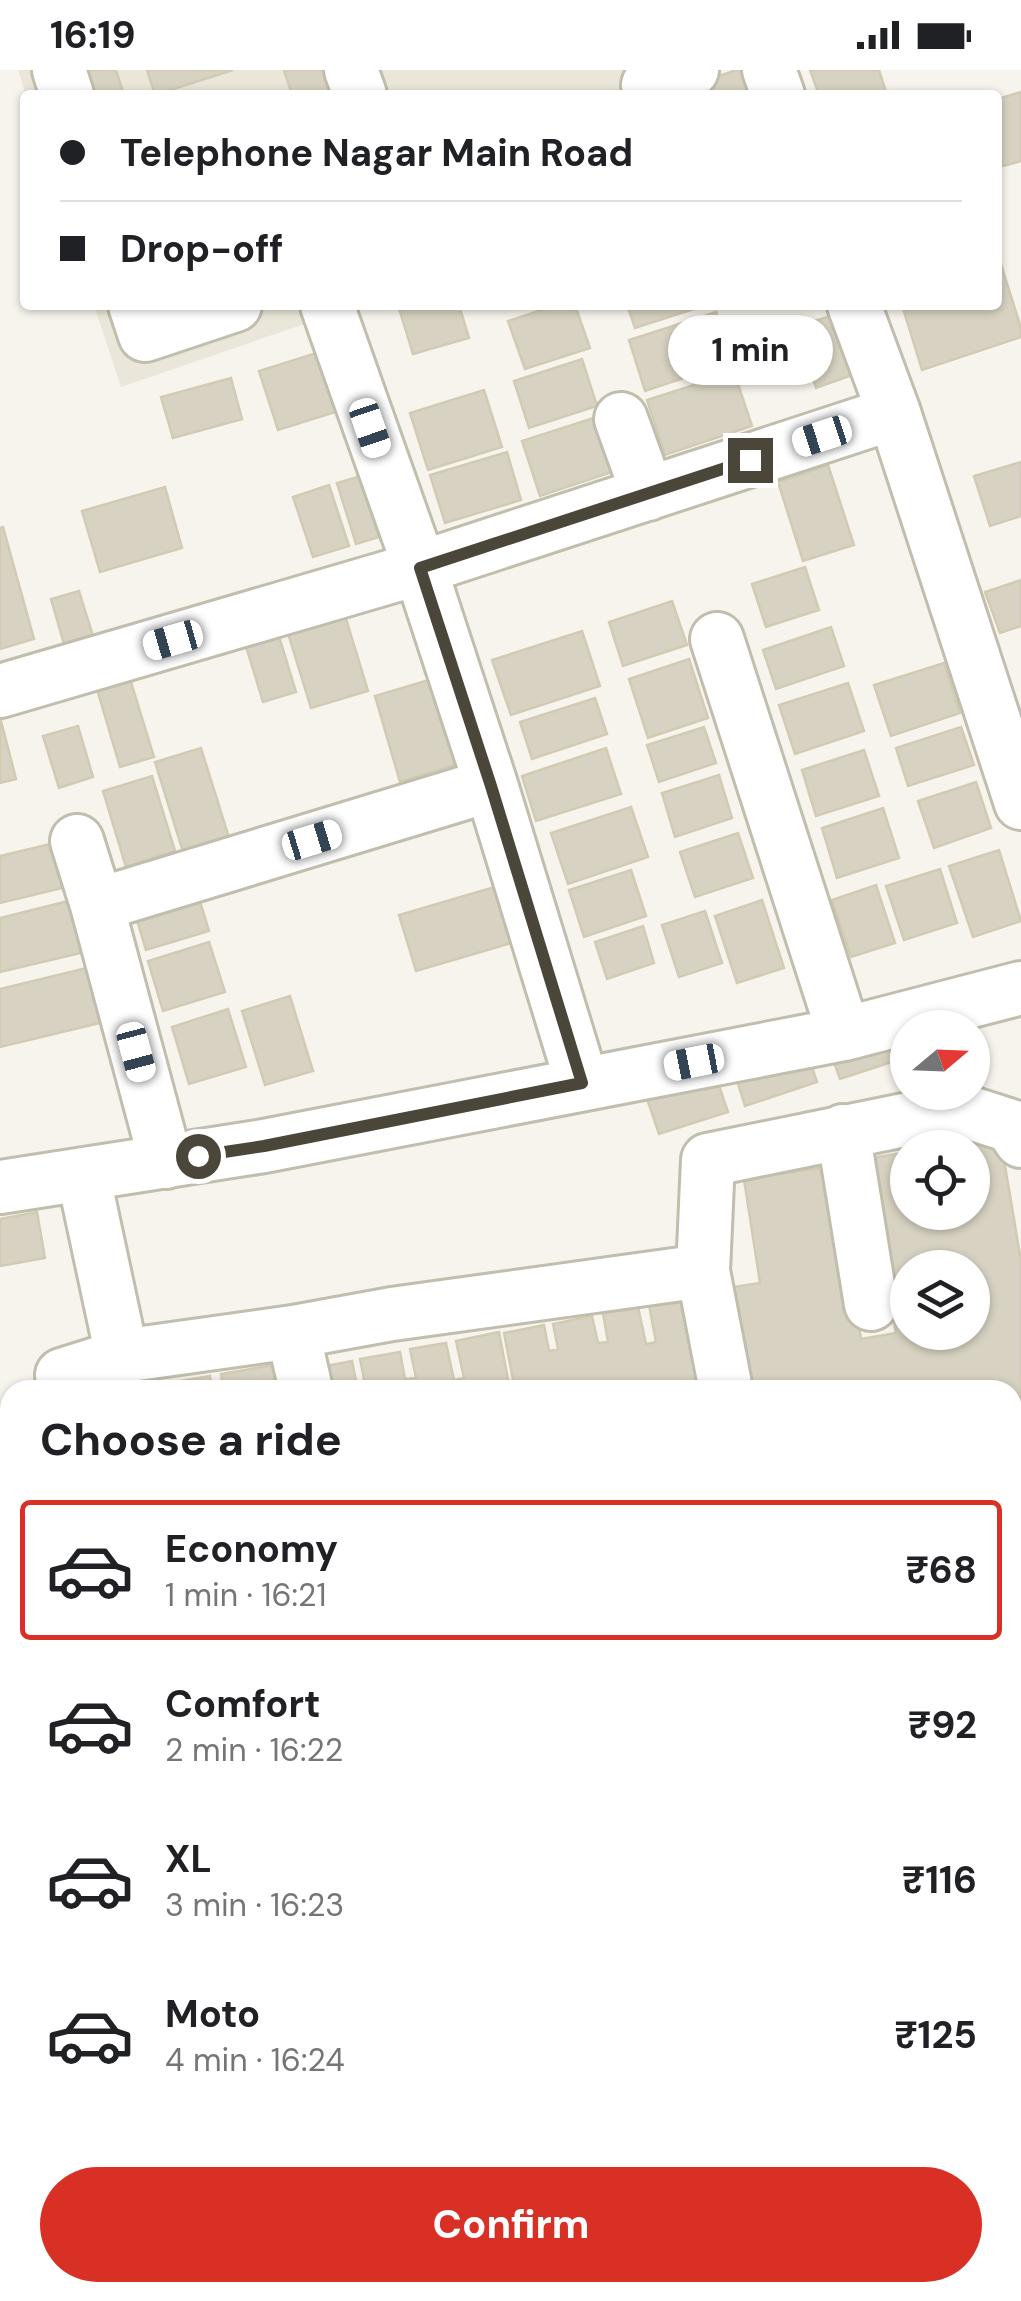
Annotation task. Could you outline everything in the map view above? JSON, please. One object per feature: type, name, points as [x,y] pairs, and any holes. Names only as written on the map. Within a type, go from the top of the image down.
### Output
[{"type":"street","points":[[138,310],[145,335],[220,310]]},
{"type":"street","points":[[329,310],[420,568],[582,1083]]},
{"type":"street","points":[[856,310],[894,413],[1021,803]]},
{"type":"street","points":[[0,690],[420,568],[894,413]]},
{"type":"street","points":[[621,420],[648,494]]},
{"type":"street","points":[[717,639],[844,1034]]},
{"type":"street","points":[[97,906],[491,786]]},
{"type":"street","points":[[77,841],[166,1162]]},
{"type":"street","points":[[0,1187],[264,1146],[844,1034],[1021,988]]},
{"type":"street","points":[[724,1380],[703,1271],[708,1160],[958,1108],[1011,1126],[1021,1141]]},
{"type":"street","points":[[843,1130],[871,1304]]},
{"type":"street","points":[[83,1174],[122,1356]]},
{"type":"street","points":[[63,1380],[62,1375],[122,1356],[703,1271]]},
{"type":"street","points":[[293,1332],[304,1380]]},
{"type":"shaded area","points":[[18,70],[659,70],[665,90],[24,90]]},
{"type":"shaded area","points":[[96,310],[345,310],[121,387]]},
{"type":"building","points":[[67,70],[116,70],[122,90],[73,90]]},
{"type":"building","points":[[147,70],[233,70],[171,90],[153,90]]},
{"type":"building","points":[[284,70],[340,70],[346,90],[290,90]]},
{"type":"building","points":[[736,70],[761,70],[767,90],[686,90]]},
{"type":"building","points":[[810,70],[879,70],[885,90],[817,90]]},
{"type":"building","points":[[1021,92],[1021,161],[1003,166],[1002,162],[1002,98]]},
{"type":"building","points":[[1002,268],[1021,337],[922,370],[904,310],[1002,310]]},
{"type":"building","points":[[400,310],[461,310],[469,338],[413,354]]},
{"type":"building","points":[[542,310],[577,310],[590,348],[525,369],[508,321]]},
{"type":"building","points":[[629,310],[691,310],[635,328]]},
{"type":"building","points":[[716,312],[732,362],[645,391],[629,340]]},
{"type":"building","points":[[836,314],[855,374],[816,388],[796,327]]},
{"type":"building","points":[[326,350],[345,409],[278,430],[259,371]]},
{"type":"building","points":[[582,359],[597,406],[529,428],[514,381]]},
{"type":"building","points":[[734,372],[752,426],[665,455],[647,400]]},
{"type":"building","points":[[231,378],[242,419],[173,438],[161,397]]},
{"type":"building","points":[[484,390],[502,447],[428,470],[410,413]]},
{"type":"building","points":[[612,412],[630,466],[540,496],[522,441]]},
{"type":"building","points":[[507,452],[521,500],[445,523],[430,475]]},
{"type":"building","points":[[1021,462],[1021,516],[990,526],[974,476]]},
{"type":"building","points":[[828,465],[854,545],[803,561],[778,482]]},
{"type":"building","points":[[371,473],[389,534],[356,544],[337,483]]},
{"type":"building","points":[[329,485],[349,546],[313,557],[293,497]]},
{"type":"building","points":[[165,487],[182,548],[100,572],[82,511]]},
{"type":"building","points":[[3,527],[34,639],[0,649],[0,528]]},
{"type":"building","points":[[805,567],[819,610],[766,627],[752,584]]},
{"type":"building","points":[[1021,580],[1021,626],[1000,633],[985,592]]},
{"type":"building","points":[[79,591],[97,649],[68,658],[51,599]]},
{"type":"building","points":[[340,599],[368,691],[311,708],[283,617]]},
{"type":"building","points":[[672,601],[687,645],[623,666],[609,622]]},
{"type":"building","points":[[275,623],[296,692],[263,702],[242,633]]},
{"type":"building","points":[[831,627],[844,666],[776,689],[763,650]]},
{"type":"building","points":[[582,631],[600,686],[511,715],[492,660]]},
{"type":"building","points":[[689,659],[708,718],[648,738],[629,679]]},
{"type":"building","points":[[944,663],[960,713],[891,736],[874,685]]},
{"type":"building","points":[[127,669],[154,757],[120,767],[94,679]]},
{"type":"building","points":[[432,679],[458,764],[400,782],[375,696]]},
{"type":"building","points":[[848,683],[864,731],[795,754],[779,705]]},
{"type":"building","points":[[595,698],[607,734],[532,759],[520,722]]},
{"type":"building","points":[[0,717],[16,779],[0,783]]},
{"type":"building","points":[[78,726],[93,777],[59,788],[43,736]]},
{"type":"building","points":[[704,727],[716,763],[659,782],[647,745]]},
{"type":"building","points":[[961,727],[974,765],[908,786],[896,748]]},
{"type":"building","points":[[201,748],[230,841],[184,855],[155,762]]},
{"type":"building","points":[[606,748],[621,794],[536,821],[522,776]]},
{"type":"building","points":[[864,750],[879,796],[816,816],[802,770]]},
{"type":"building","points":[[719,775],[732,818],[675,837],[662,793]]},
{"type":"building","points":[[152,776],[175,851],[126,867],[103,791]]},
{"type":"building","points":[[976,782],[991,828],[934,848],[918,801]]},
{"type":"building","points":[[631,807],[648,857],[568,884],[551,833]]},
{"type":"building","points":[[883,808],[899,858],[837,878],[822,828]]},
{"type":"building","points":[[738,833],[753,878],[695,897],[680,852]]},
{"type":"building","points":[[63,841],[74,885],[0,903],[0,856]]},
{"type":"building","points":[[999,850],[1021,921],[973,937],[949,866]]},
{"type":"building","points":[[940,869],[957,923],[904,940],[886,886]]},
{"type":"building","points":[[631,870],[646,916],[584,937],[569,890]]},
{"type":"building","points":[[195,885],[209,931],[146,950],[132,904]]},
{"type":"building","points":[[501,885],[518,941],[416,971],[399,915]]},
{"type":"building","points":[[876,885],[895,943],[851,957],[832,900]]},
{"type":"building","points":[[80,898],[93,950],[0,972],[0,918]]},
{"type":"building","points":[[762,900],[784,968],[737,983],[715,916]]},
{"type":"building","points":[[705,911],[722,963],[679,977],[662,925]]},
{"type":"building","points":[[643,926],[654,963],[607,979],[595,942]]},
{"type":"building","points":[[209,942],[225,992],[163,1011],[148,961]]},
{"type":"building","points":[[99,965],[112,1020],[0,1047],[0,989]]},
{"type":"building","points":[[290,996],[313,1071],[265,1085],[242,1011]]},
{"type":"building","points":[[228,1009],[246,1067],[189,1084],[172,1027]]},
{"type":"building","points":[[887,1026],[890,1063],[840,1079],[828,1045]]},
{"type":"building","points":[[806,1048],[817,1082],[745,1106],[734,1071]]},
{"type":"building","points":[[712,1065],[728,1112],[659,1134],[643,1087]]},
{"type":"building","points":[[1000,1136],[1021,1261],[1021,1380],[735,1380],[721,1289],[760,1283],[744,1179],[834,1166],[861,1339],[890,1334],[890,1350],[990,1350],[990,1250],[890,1250],[890,1299],[865,1159],[890,1155],[890,1230],[990,1230],[990,1138]]},
{"type":"building","points":[[37,1212],[45,1258],[0,1266],[0,1219]]},
{"type":"building","points":[[691,1297],[708,1380],[513,1380],[504,1333],[544,1325],[549,1351],[558,1349],[553,1324],[592,1316],[598,1343],[608,1342],[603,1313],[638,1307],[646,1344],[656,1342],[649,1305]]},
{"type":"building","points":[[499,1332],[508,1380],[454,1380],[464,1378],[456,1341]]},
{"type":"building","points":[[446,1343],[454,1380],[364,1380],[360,1359],[400,1352],[405,1379],[416,1378],[410,1349]]},
{"type":"building","points":[[352,1361],[356,1380],[313,1380],[311,1369]]},
{"type":"building","points":[[285,1363],[288,1380],[222,1380],[221,1374]]},
{"type":"route","points":[[198,1156],[582,1083],[420,568],[750,460]]}]
